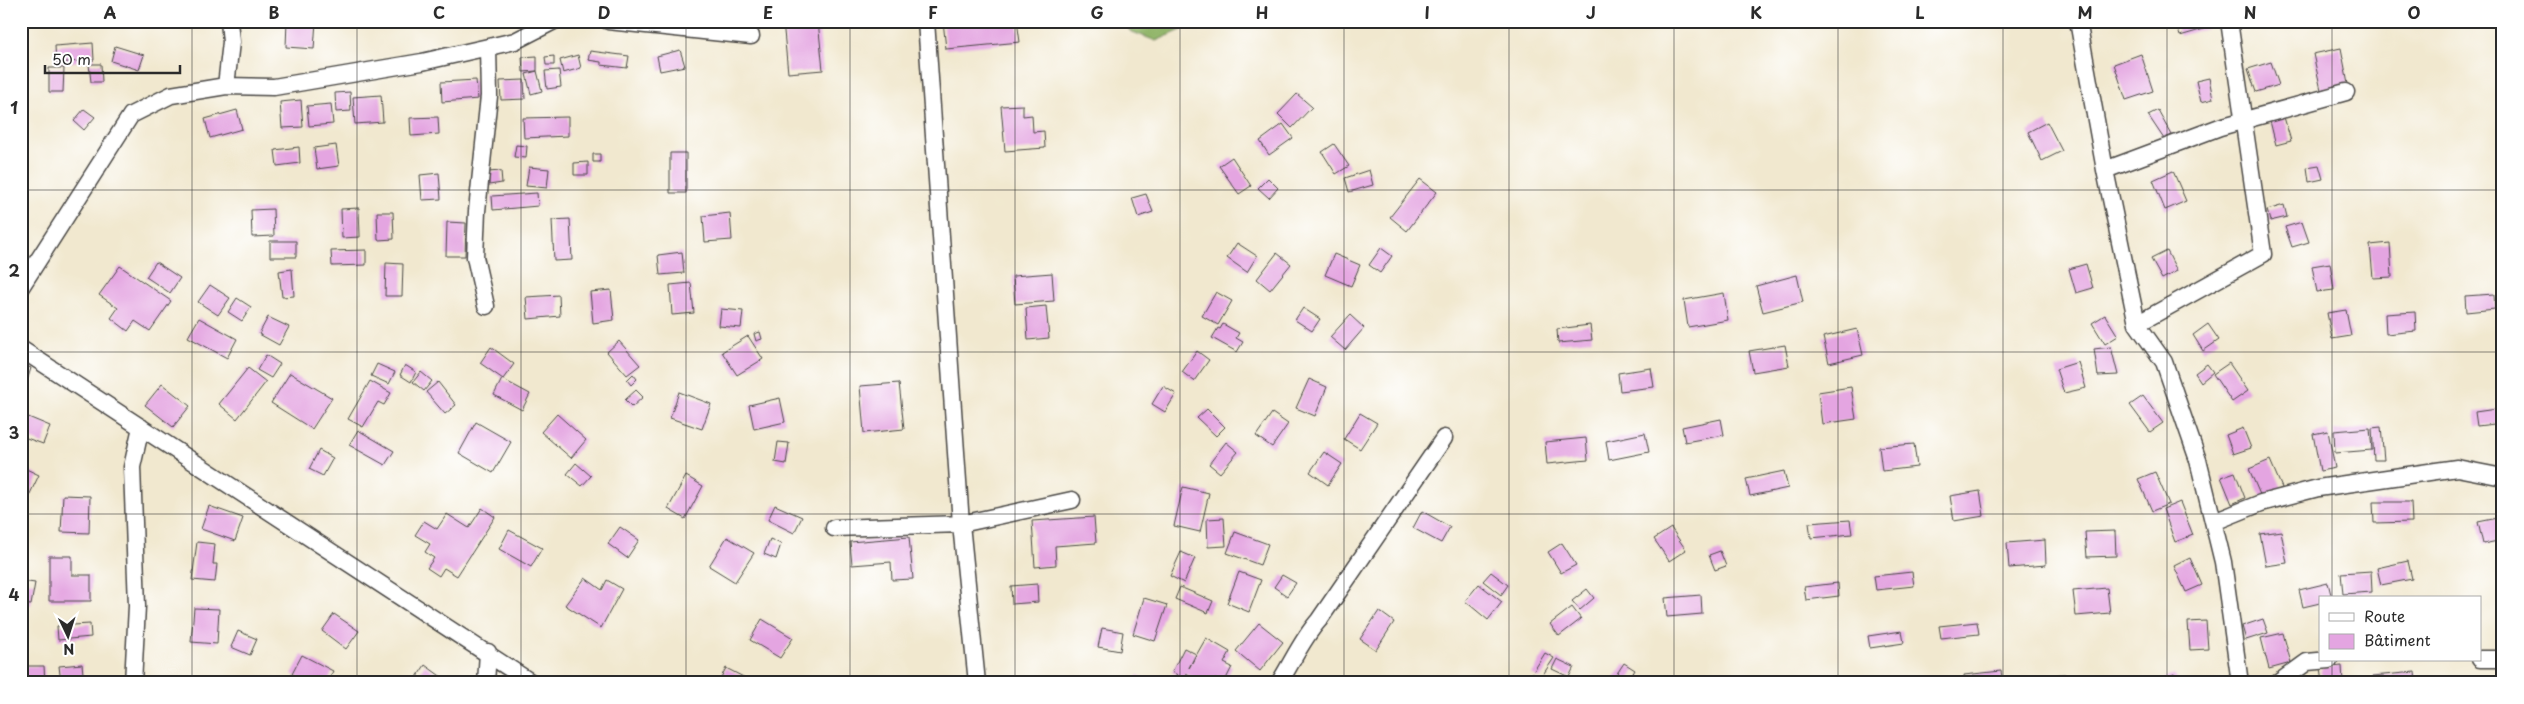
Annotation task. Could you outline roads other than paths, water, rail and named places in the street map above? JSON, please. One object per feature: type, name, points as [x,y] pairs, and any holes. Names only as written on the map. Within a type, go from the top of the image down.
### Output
[{"type":"street","points":[[226,86],[231,42],[229,21]]},
{"type":"street","points":[[21,287],[131,115],[171,95],[226,86],[274,87],[422,62],[515,41],[554,21]]},
{"type":"street","points":[[926,21],[961,524],[977,683]]},
{"type":"street","points":[[2078,21],[2105,170],[2137,324],[2164,362],[2198,460],[2223,562],[2240,683]]},
{"type":"street","points":[[2137,324],[2263,254],[2242,121],[2229,21]]},
{"type":"street","points":[[614,22],[751,36]]},
{"type":"street","points":[[486,306],[475,257],[477,211],[489,96],[488,47]]},
{"type":"street","points":[[2105,170],[2242,121],[2346,92]]},
{"type":"street","points":[[21,349],[488,652],[532,683]]},
{"type":"street","points":[[133,683],[137,606],[132,467],[141,427]]},
{"type":"street","points":[[1279,683],[1293,661],[1302,639],[1319,620],[1444,438]]},
{"type":"street","points":[[2214,522],[2261,503],[2318,488],[2457,468],[2503,477]]},
{"type":"street","points":[[834,528],[961,524],[1072,500]]},
{"type":"street","points":[[486,683],[488,652]]},
{"type":"street","points":[[2482,658],[2503,659]]},
{"type":"street","points":[[2278,683],[2307,662],[2319,661]]}]
